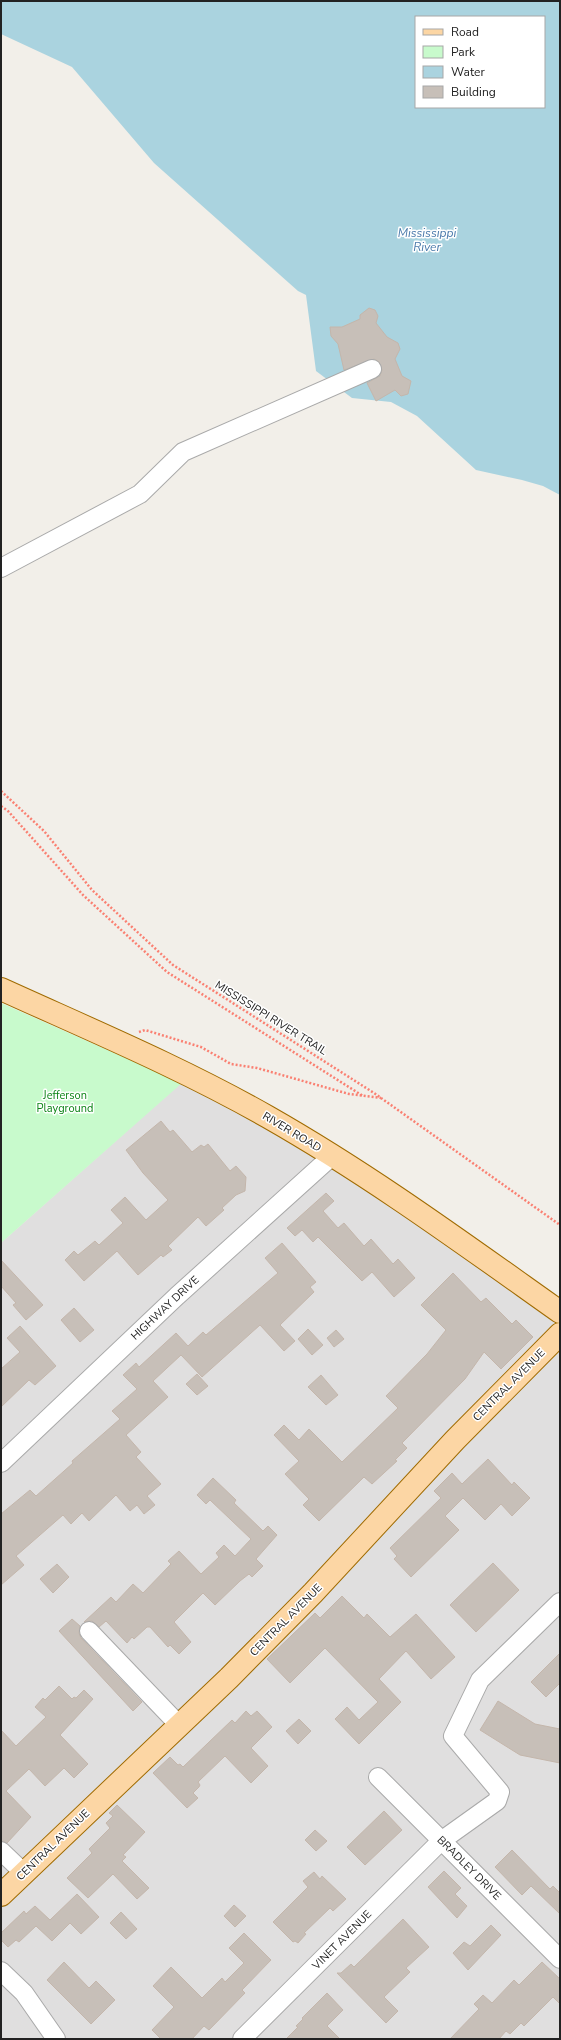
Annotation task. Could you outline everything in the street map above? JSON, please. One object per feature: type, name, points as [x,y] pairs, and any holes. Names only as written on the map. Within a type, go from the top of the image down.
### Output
[{"type":"main road","name":"RIVER ROAD","points":[[1,989],[175,1068],[248,1106],[394,1194],[560,1312]]},
{"type":"main road","name":"CENTRAL AVENUE","points":[[1,1895],[179,1725],[313,1594],[454,1440],[560,1334]]},
{"type":"street","points":[[1,568],[140,494],[184,452],[372,369]]},
{"type":"street","name":"HIGHWAY DRIVE","points":[[1,1463],[177,1296],[332,1156]]},
{"type":"street","name":"VINET AVENUE","points":[[242,2039],[441,1841],[496,1801],[500,1792],[452,1736],[480,1680],[560,1602]]},
{"type":"street","points":[[89,1631],[179,1725]]},
{"type":"street","name":"BRADLEY DRIVE","points":[[378,1777],[560,1959]]},
{"type":"street","points":[[1,1851],[24,1873]]},
{"type":"street","points":[[1,1971],[24,1993],[56,2039]]},
{"type":"path","name":"MISSISSIPPI RIVER TRAIL","points":[[1,791],[44,831],[92,890],[173,965],[382,1098],[560,1225]]},
{"type":"path","points":[[1,806],[8,811],[83,895],[167,972],[363,1096]]},
{"type":"path","points":[[112,1039],[145,1030],[201,1047],[231,1064],[257,1068],[349,1094],[382,1098]]},
{"type":"shaded area","points":[[196,1070],[560,1306],[560,2039],[1,2039],[1,1243]]},
{"type":"green space","name":"Jefferson Playground","points":[[1,1003],[182,1083],[1,1243]]},
{"type":"water","name":"Mississippi River","points":[[1,1],[560,1],[560,495],[543,486],[476,470],[417,416],[391,402],[352,398],[316,371],[306,295],[298,291],[154,163],[72,67],[1,34]]},
{"type":"building","points":[[369,308],[375,310],[378,316],[376,323],[387,337],[398,343],[400,349],[395,359],[402,376],[411,381],[408,394],[401,396],[395,390],[376,401],[367,383],[380,376],[382,370],[378,361],[374,359],[344,370],[338,344],[331,336],[330,327],[342,327],[360,319],[360,315]]},
{"type":"building","points":[[161,1121],[170,1132],[173,1130],[192,1152],[201,1145],[204,1147],[208,1144],[230,1171],[236,1166],[246,1177],[245,1191],[236,1195],[222,1208],[224,1210],[206,1226],[198,1217],[168,1246],[172,1250],[163,1257],[161,1255],[138,1275],[117,1251],[84,1281],[65,1260],[74,1251],[78,1255],[95,1241],[99,1245],[123,1223],[111,1210],[125,1197],[146,1220],[168,1200],[143,1173],[126,1150]]},
{"type":"building","points":[[326,1193],[334,1201],[323,1211],[338,1228],[344,1223],[364,1246],[371,1239],[393,1264],[398,1259],[415,1278],[394,1297],[372,1272],[362,1281],[318,1237],[313,1242],[302,1230],[295,1236],[287,1228]]},
{"type":"building","points":[[282,1243],[316,1282],[310,1287],[314,1292],[280,1325],[295,1341],[284,1351],[260,1325],[202,1377],[181,1355],[153,1381],[168,1397],[126,1435],[141,1452],[136,1457],[161,1484],[147,1496],[155,1505],[144,1514],[137,1505],[130,1511],[116,1495],[89,1521],[82,1513],[71,1524],[63,1515],[16,1556],[24,1565],[1,1585],[1,1514],[30,1490],[36,1496],[73,1463],[72,1461],[120,1419],[112,1411],[137,1389],[123,1375],[136,1363],[139,1367],[176,1333],[188,1346],[203,1332],[206,1335],[278,1273],[265,1258]]},
{"type":"building","points":[[1,1260],[43,1305],[26,1320],[13,1305],[16,1303],[1,1286]]},
{"type":"building","points":[[453,1273],[481,1302],[486,1298],[512,1324],[516,1320],[533,1337],[501,1369],[484,1352],[465,1379],[402,1443],[407,1448],[395,1460],[397,1461],[372,1484],[364,1477],[319,1521],[303,1505],[309,1499],[285,1474],[299,1461],[274,1435],[284,1425],[299,1440],[309,1429],[342,1462],[398,1408],[386,1396],[427,1354],[446,1330],[421,1305]]},
{"type":"building","points":[[74,1308],[94,1330],[80,1342],[61,1320]]},
{"type":"building","points":[[20,1326],[56,1366],[35,1385],[29,1380],[1,1407],[1,1369],[20,1352],[7,1338]]},
{"type":"building","points":[[308,1329],[323,1345],[312,1355],[298,1339]]},
{"type":"building","points":[[336,1330],[344,1339],[334,1347],[327,1338]]},
{"type":"building","points":[[197,1374],[208,1386],[197,1395],[186,1384]]},
{"type":"building","points":[[321,1375],[338,1395],[326,1405],[308,1387]]},
{"type":"building","points":[[488,1459],[512,1485],[514,1482],[530,1498],[512,1516],[501,1504],[485,1520],[463,1498],[445,1516],[459,1530],[411,1577],[394,1559],[397,1556],[390,1548],[441,1498],[434,1491],[452,1473],[462,1484]]},
{"type":"building","points":[[213,1478],[236,1500],[234,1503],[263,1531],[268,1526],[277,1535],[256,1559],[263,1566],[252,1577],[249,1574],[240,1581],[215,1605],[203,1593],[174,1622],[191,1642],[179,1654],[170,1645],[168,1647],[150,1627],[147,1627],[134,1639],[132,1637],[127,1643],[106,1621],[99,1627],[92,1621],[84,1622],[111,1597],[116,1602],[133,1584],[143,1593],[171,1564],[168,1561],[179,1551],[201,1574],[219,1557],[216,1553],[224,1545],[235,1556],[251,1539],[210,1500],[206,1504],[197,1495]]},
{"type":"building","points":[[493,1563],[519,1590],[476,1632],[450,1605]]},
{"type":"building","points":[[57,1564],[69,1577],[53,1593],[40,1579]]},
{"type":"building","points":[[342,1596],[364,1618],[367,1614],[390,1637],[416,1614],[455,1657],[431,1679],[406,1651],[379,1679],[401,1702],[359,1744],[335,1719],[347,1707],[359,1720],[378,1702],[325,1648],[290,1683],[267,1659],[315,1613],[320,1618]]},
{"type":"building","points":[[72,1619],[80,1626],[79,1633],[81,1638],[142,1702],[133,1711],[59,1631]]},
{"type":"building","points":[[560,1653],[560,1683],[546,1697],[531,1682]]},
{"type":"building","points":[[59,1686],[72,1699],[74,1697],[76,1698],[84,1690],[93,1699],[60,1735],[88,1764],[74,1778],[64,1768],[45,1786],[29,1769],[6,1791],[31,1817],[7,1843],[1,1841],[1,1730],[16,1746],[46,1717],[35,1707],[43,1698],[45,1700]]},
{"type":"building","points":[[498,1701],[535,1724],[560,1729],[560,1763],[520,1755],[480,1730]]},
{"type":"building","points":[[246,1711],[251,1716],[257,1711],[272,1727],[251,1748],[268,1766],[251,1783],[225,1756],[198,1782],[200,1785],[193,1793],[198,1798],[187,1808],[153,1773],[170,1757],[178,1765],[180,1764],[183,1767],[232,1720],[235,1723]]},
{"type":"building","points":[[299,1719],[311,1731],[298,1744],[286,1731]]},
{"type":"building","points":[[117,1805],[145,1832],[123,1855],[126,1857],[122,1861],[149,1888],[137,1899],[113,1874],[88,1898],[67,1878],[92,1853],[89,1849],[110,1828],[106,1823],[113,1816],[109,1813]]},
{"type":"building","points":[[384,1811],[402,1830],[365,1865],[347,1847]]},
{"type":"building","points":[[315,1830],[327,1841],[316,1851],[305,1840]]},
{"type":"building","points":[[512,1850],[550,1889],[553,1886],[560,1893],[560,1914],[531,1886],[522,1895],[495,1867]]},
{"type":"building","points":[[444,1871],[461,1888],[455,1894],[467,1906],[457,1918],[428,1887]]},
{"type":"building","points":[[314,1872],[320,1879],[322,1876],[346,1899],[333,1911],[330,1908],[304,1933],[306,1934],[298,1943],[295,1941],[293,1942],[273,1922],[308,1887],[303,1881]]},
{"type":"building","points":[[77,1894],[99,1917],[81,1934],[70,1923],[52,1941],[36,1926],[19,1942],[16,1940],[8,1947],[1,1940],[1,1933],[24,1911],[26,1914],[35,1906],[50,1920]]},
{"type":"building","points":[[234,1905],[246,1916],[235,1927],[224,1916]]},
{"type":"building","points":[[121,1912],[137,1929],[126,1939],[110,1923]]},
{"type":"building","points":[[403,1919],[429,1947],[406,1968],[410,1972],[384,1997],[398,2011],[386,2023],[337,1973],[341,1973],[351,1964],[354,1967]]},
{"type":"building","points":[[491,1925],[501,1935],[468,1970],[453,1953],[464,1942],[470,1946]]},
{"type":"building","points":[[244,1933],[271,1960],[242,1990],[245,1993],[209,2030],[204,2026],[192,2039],[161,2039],[152,2030],[174,2007],[153,1986],[171,1967],[202,1998],[222,1978],[225,1982],[244,1963],[229,1948]]},
{"type":"building","points":[[64,1962],[89,1988],[96,1981],[115,2000],[91,2024],[47,1980]]},
{"type":"building","points":[[542,1962],[560,1979],[560,2004],[553,1997],[524,2026],[521,2023],[510,2034],[506,2031],[499,2039],[450,2039],[479,2009],[474,2004],[483,1995],[492,2003],[514,1980],[519,1985]]},
{"type":"building","points":[[327,1993],[343,2010],[327,2026],[340,2039],[286,2039],[298,2027],[296,2026],[303,2019],[302,2018]]}]
